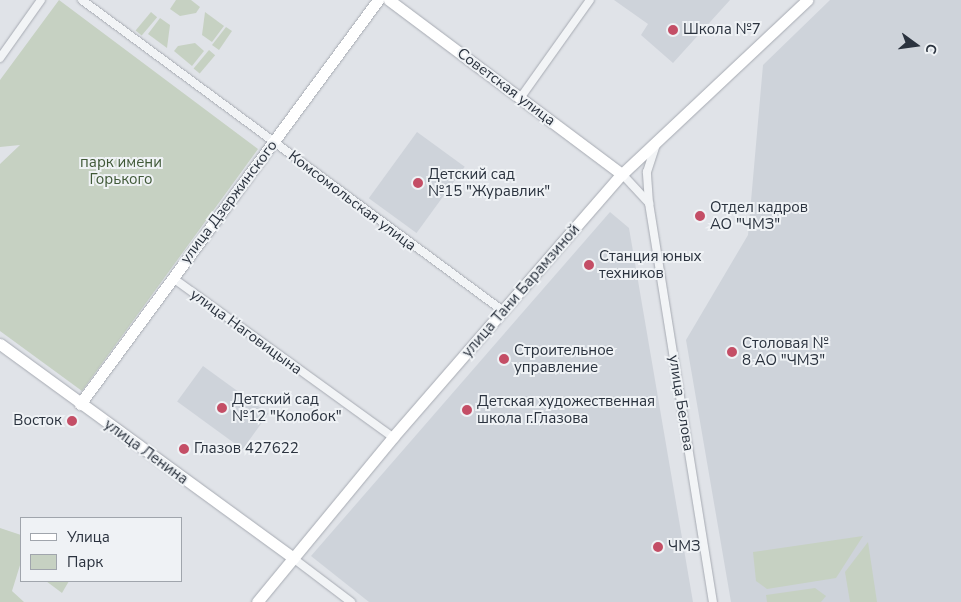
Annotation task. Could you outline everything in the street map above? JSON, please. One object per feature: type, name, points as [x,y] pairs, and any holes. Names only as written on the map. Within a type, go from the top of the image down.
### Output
[{"type":"street","points":[[0,58],[41,0]]},
{"type":"street","name":"Комсомольская улица","points":[[82,0],[503,311]]},
{"type":"street","name":"улица Дзержинского","points":[[80,404],[378,0]]},
{"type":"street","name":"Советская улица","points":[[389,0],[622,174]]},
{"type":"street","points":[[521,98],[590,0]]},
{"type":"street","name":"улица Тани Барамзиной","points":[[257,602],[393,437],[622,174],[659,136],[807,0]]},
{"type":"street","name":"улица Белова","points":[[659,136],[647,172],[649,203],[713,602]]},
{"type":"street","points":[[622,174],[649,203]]},
{"type":"street","name":"улица Наговицына","points":[[173,278],[393,437]]},
{"type":"street","name":"улица Ленина","points":[[0,344],[293,558]]},
{"type":"street","points":[[293,558],[351,602]]},
{"type":"shaded area","name":"Школа №7","points":[[614,0],[730,0],[673,63],[641,35],[648,24]]},
{"type":"shaded area","points":[[830,0],[961,0],[961,602],[731,602],[686,340],[748,235],[763,65]]},
{"type":"shaded area","name":"Детский сад №15 \"Журавлик\"","points":[[417,132],[465,167],[417,233],[369,198]]},
{"type":"shaded area","points":[[610,212],[629,228],[693,602],[369,602],[311,556]]},
{"type":"shaded area","name":"Детский сад №12 \"Колобок\"","points":[[203,366],[269,414],[243,449],[177,402]]},
{"type":"green space","name":"парк имени Горького","points":[[59,0],[258,149],[82,391],[0,331],[0,164],[20,145],[0,147],[0,80]]},
{"type":"green space","points":[[176,0],[191,0],[200,7],[196,13],[180,16],[170,9]]},
{"type":"green space","points":[[151,12],[157,17],[142,36],[136,30]]},
{"type":"green space","points":[[205,12],[224,26],[212,42],[202,35]]},
{"type":"green space","points":[[160,18],[170,25],[167,48],[148,34]]},
{"type":"green space","points":[[226,27],[232,31],[219,50],[212,45]]},
{"type":"green space","points":[[195,43],[204,51],[192,66],[174,51],[178,46]]},
{"type":"green space","points":[[209,50],[215,55],[200,74],[194,68]]},
{"type":"green space","points":[[0,528],[20,535],[20,565],[12,591],[24,602],[0,602]]},
{"type":"green space","points":[[863,536],[836,578],[767,589],[756,581],[753,552]]},
{"type":"green space","points":[[868,542],[877,602],[850,602],[845,572]]},
{"type":"green space","points":[[47,582],[68,582],[62,593]]},
{"type":"green space","points":[[815,588],[826,596],[821,602],[767,602],[766,595]]},
{"type":"place","name":"Школа №7","points":[[673,30]]},
{"type":"place","name":"Детский сад №15 \"Журавлик\"","points":[[418,183]]},
{"type":"place","name":"Отдел кадров АО \"ЧМЗ\"","points":[[700,216]]},
{"type":"place","name":"Станция юных техников","points":[[589,265]]},
{"type":"place","name":"Столовая № 8 АО \"ЧМЗ\"","points":[[732,352]]},
{"type":"place","name":"Строительное управление","points":[[504,359]]},
{"type":"place","name":"Детский сад №12 \"Колобок\"","points":[[222,408]]},
{"type":"place","name":"Детская художественная школа г.Глазова","points":[[467,410]]},
{"type":"place","name":"Восток","points":[[72,421]]},
{"type":"place","name":"Глазов 427622","points":[[184,449]]},
{"type":"place","name":"ЧМЗ","points":[[658,547]]}]
